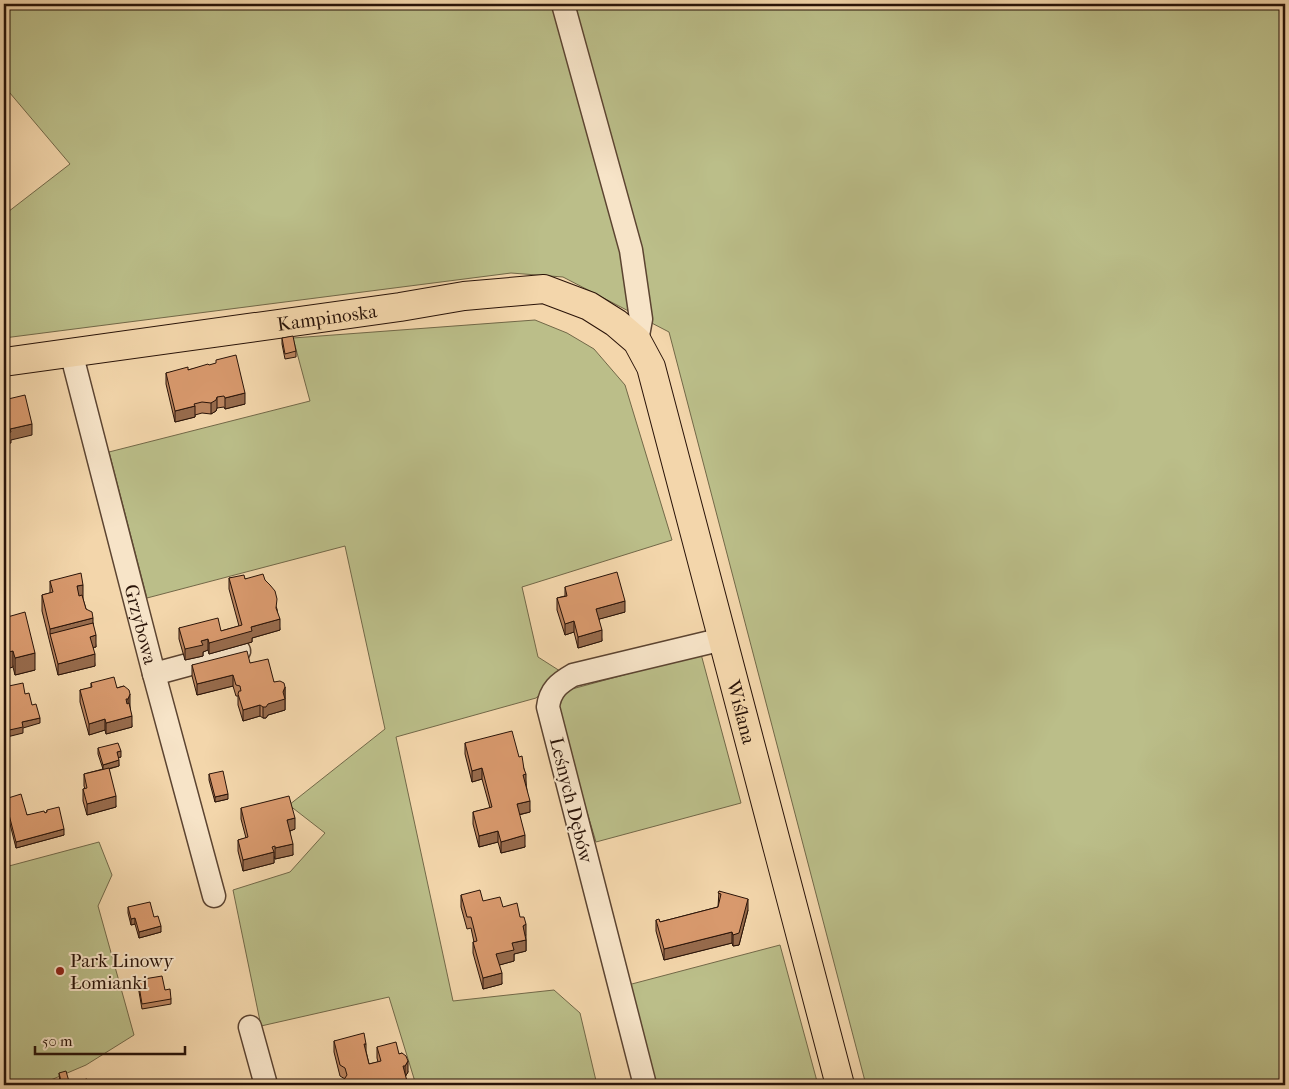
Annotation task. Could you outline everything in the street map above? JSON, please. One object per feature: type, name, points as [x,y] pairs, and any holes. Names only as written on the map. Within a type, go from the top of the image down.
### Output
[{"type":"main road","name":"Kampinoska","points":[[4,362],[400,308],[464,296],[544,289],[589,306],[616,322],[637,341]]},
{"type":"main road","name":"Wiślana","points":[[637,341],[651,366],[840,1085]]},
{"type":"street","points":[[564,4],[631,250],[641,319],[637,341]]},
{"type":"street","name":"Grzybowa","points":[[71,352],[154,674],[214,896]]},
{"type":"street","name":"Leśnych Dębów","points":[[646,1085],[548,707],[549,697],[560,682],[572,676],[723,639]]},
{"type":"street","points":[[154,674],[239,651]]},
{"type":"street","points":[[250,1026],[266,1085]]},
{"type":"green space","points":[[4,4],[1285,4],[1285,1085],[866,1085],[669,332],[563,277],[511,273],[4,338],[4,215],[70,164],[4,86]]},
{"type":"green space","points":[[535,320],[567,333],[594,349],[625,385],[672,540],[522,587],[538,657],[560,671],[551,685],[536,698],[396,737],[453,1001],[554,990],[580,1013],[597,1085],[416,1085],[389,997],[261,1026],[233,890],[290,872],[325,833],[289,805],[385,729],[345,546],[147,598],[109,452],[310,401],[293,338]]},
{"type":"green space","points":[[701,654],[741,803],[596,842],[554,702],[561,692]]},
{"type":"green space","name":"Park Linowy Łomianki","points":[[99,842],[112,875],[98,906],[134,1035],[86,1065],[39,1085],[4,1085],[4,854],[9,866]]},
{"type":"green space","points":[[780,945],[818,1085],[655,1085],[628,985]]},
{"type":"building","points":[[293,336],[296,351],[285,354],[282,338]]},
{"type":"building","points":[[236,355],[245,393],[225,398],[224,396],[217,397],[211,403],[202,402],[194,404],[195,406],[175,411],[166,373],[188,367],[188,370],[209,365],[216,363],[216,360]]},
{"type":"building","points":[[25,395],[32,424],[10,429],[11,432],[4,434],[4,400]]},
{"type":"building","points":[[617,572],[625,601],[596,609],[602,630],[578,637],[574,621],[565,624],[557,598],[567,596],[565,587]]},
{"type":"building","points":[[81,573],[83,585],[77,586],[79,596],[82,595],[86,609],[92,612],[93,618],[50,629],[42,595],[53,592],[50,581]]},
{"type":"building","points":[[263,574],[265,580],[275,591],[277,599],[276,608],[280,619],[251,627],[252,631],[209,643],[208,639],[201,641],[203,645],[185,649],[179,628],[218,618],[221,631],[242,625],[229,578],[244,575],[245,579]]},
{"type":"building","points":[[25,612],[35,653],[15,658],[13,651],[4,653],[4,618]]},
{"type":"building","points":[[93,623],[96,635],[90,637],[95,654],[58,664],[50,634]]},
{"type":"building","points":[[247,651],[250,663],[268,659],[274,682],[280,681],[284,683],[283,692],[285,699],[268,704],[266,707],[260,705],[243,710],[238,694],[241,691],[240,686],[236,685],[233,675],[197,684],[192,665]]},
{"type":"building","points":[[114,677],[117,688],[124,686],[129,690],[130,694],[128,699],[126,699],[132,716],[106,723],[105,719],[89,724],[80,690],[92,687],[91,683]]},
{"type":"building","points":[[23,683],[25,694],[29,693],[32,705],[36,704],[40,718],[22,722],[23,727],[5,731],[7,736],[4,736],[4,704],[8,703],[7,699],[4,700],[4,687]]},
{"type":"building","points":[[512,731],[519,757],[522,756],[526,774],[523,775],[530,801],[517,804],[525,835],[501,842],[498,831],[479,836],[473,812],[492,807],[482,768],[472,771],[465,743]]},
{"type":"building","points":[[118,743],[121,751],[117,752],[119,760],[103,765],[98,748]]},
{"type":"building","points":[[109,768],[116,796],[87,804],[83,789],[87,788],[84,774]]},
{"type":"building","points":[[223,771],[228,794],[215,797],[209,774]]},
{"type":"building","points":[[21,794],[27,815],[44,811],[45,813],[47,810],[59,807],[64,829],[16,842],[5,799]]},
{"type":"building","points":[[289,796],[295,818],[287,820],[293,844],[275,848],[275,846],[272,847],[274,852],[243,860],[238,840],[248,837],[241,808]]},
{"type":"building","points":[[480,890],[483,901],[500,897],[503,907],[517,903],[520,917],[524,917],[526,924],[523,926],[526,940],[512,943],[514,950],[496,954],[502,973],[483,978],[473,942],[477,941],[471,917],[467,917],[461,895]]},
{"type":"building","points":[[719,891],[748,899],[739,933],[733,935],[732,932],[664,949],[656,920],[659,919],[660,922],[718,907],[721,894],[718,893]]},
{"type":"building","points":[[150,902],[154,917],[158,916],[161,926],[139,932],[135,918],[131,919],[128,907]]},
{"type":"building","points":[[162,976],[165,990],[170,989],[171,999],[142,1004],[138,980]]},
{"type":"building","points":[[364,1033],[366,1044],[364,1044],[369,1064],[381,1061],[377,1047],[396,1042],[399,1054],[402,1053],[406,1056],[408,1061],[403,1066],[408,1085],[344,1085],[343,1081],[347,1075],[345,1068],[340,1065],[334,1041]]},
{"type":"building","points":[[66,1071],[70,1085],[62,1085],[59,1073]]},
{"type":"building","points":[[87,1079],[89,1085],[79,1085],[78,1081]]},
{"type":"place","name":"Park Linowy Łomianki","points":[[60,971]]}]
